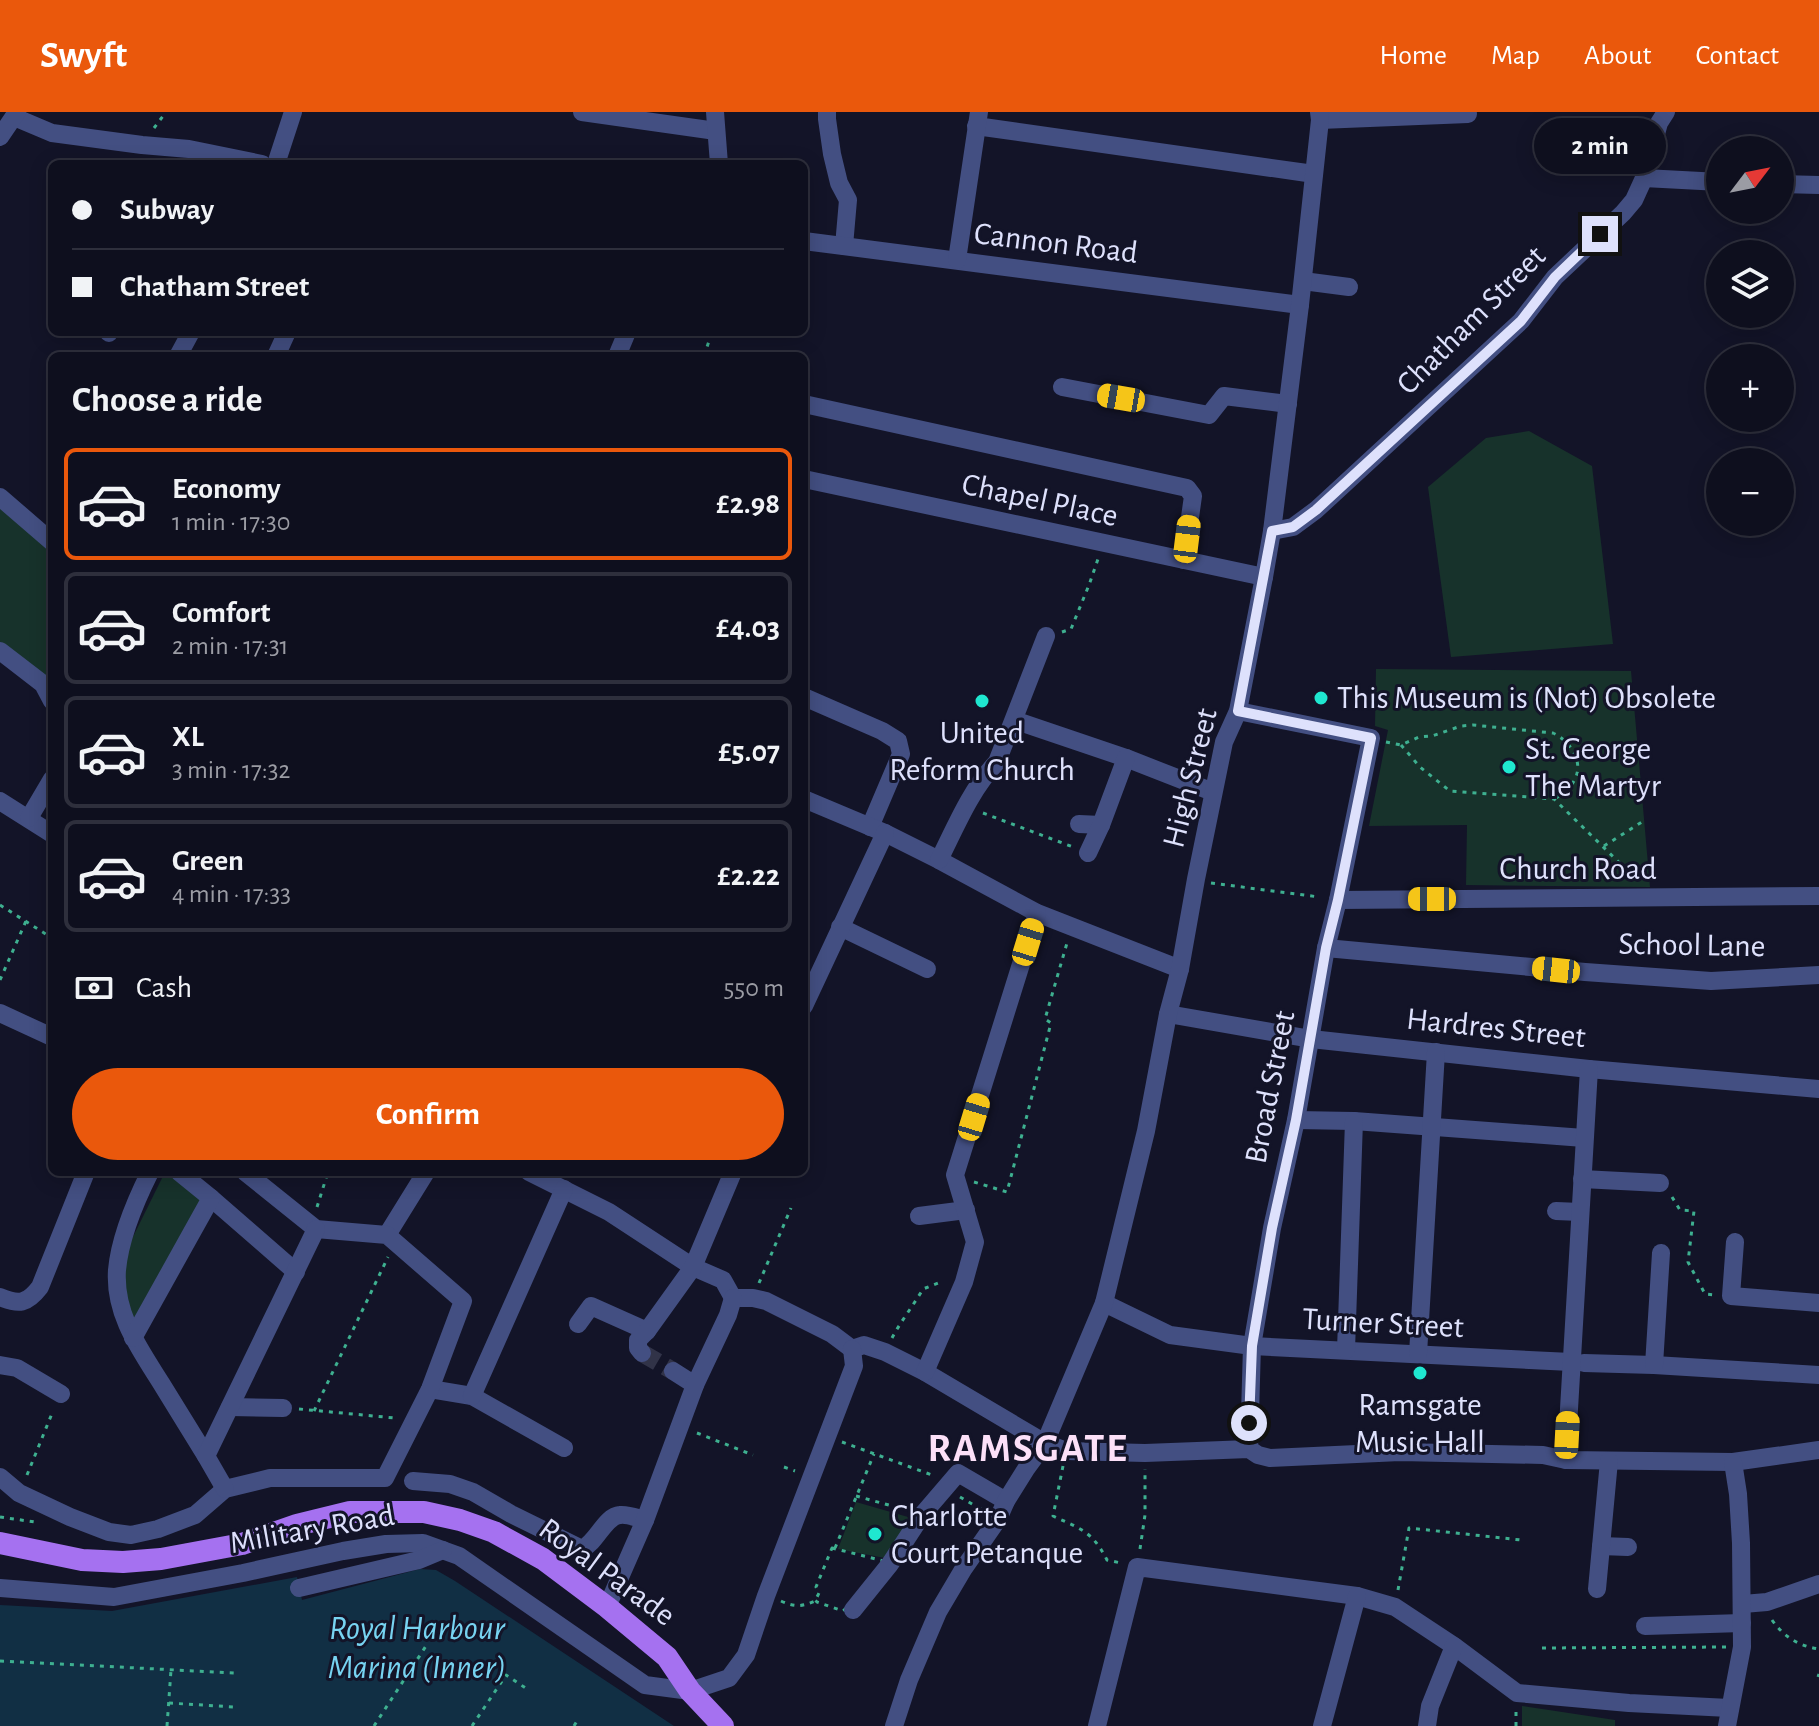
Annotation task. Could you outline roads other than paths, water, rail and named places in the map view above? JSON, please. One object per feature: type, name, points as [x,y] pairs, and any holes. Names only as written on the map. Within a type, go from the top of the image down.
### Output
[{"type":"main road","name":"Royal Parade","points":[[0,1543],[82,1560],[123,1562],[161,1559],[242,1544],[297,1525],[350,1512],[424,1512],[494,1532],[543,1559],[667,1657],[690,1691]]},
{"type":"main road","points":[[690,1691],[723,1726]]},
{"type":"street","points":[[278,160],[293,112]]},
{"type":"street","points":[[582,112],[716,121],[719,160]]},
{"type":"street","points":[[827,112],[832,154],[839,183],[848,200],[844,246]]},
{"type":"street","name":"Chatham Street","points":[[1272,531],[1293,527],[1316,510],[1521,321],[1555,277],[1634,200],[1644,178],[1659,123],[1666,112]]},
{"type":"street","points":[[0,137],[16,114],[52,133],[224,160]]},
{"type":"street","points":[[1320,116],[1468,114]]},
{"type":"street","name":"High Street","points":[[894,1726],[909,1680],[938,1612],[1045,1443],[1104,1303],[1146,1131],[1213,792],[1224,742],[1238,711],[1264,577],[1303,281],[1320,116]]},
{"type":"street","points":[[957,260],[978,119],[1314,174]]},
{"type":"street","points":[[1644,178],[1706,181]]},
{"type":"street","points":[[1794,184],[1819,185]]},
{"type":"street","name":"Cannon Road","points":[[808,242],[1300,305]]},
{"type":"street","points":[[1303,281],[1349,287]]},
{"type":"street","points":[[1062,387],[1209,415],[1224,396],[1288,404]]},
{"type":"street","points":[[808,405],[1187,488],[1193,496],[1184,560]]},
{"type":"street","name":"Chapel Place","points":[[808,480],[1264,577]]},
{"type":"street","points":[[0,497],[48,539]]},
{"type":"street","points":[[939,860],[965,807],[997,762],[1046,636]]},
{"type":"street","points":[[0,651],[43,684],[48,693]]},
{"type":"street","points":[[808,699],[882,731],[898,741],[901,754],[878,830],[840,927],[808,997]]},
{"type":"street","name":"Broad Street","points":[[1238,711],[1371,738],[1326,948],[1296,1120],[1272,1228],[1252,1346],[1249,1449]]},
{"type":"street","points":[[1014,720],[1213,792]]},
{"type":"street","points":[[1088,853],[1101,825],[1107,788],[1126,758]]},
{"type":"street","points":[[29,818],[48,786]]},
{"type":"street","points":[[0,801],[48,831]]},
{"type":"street","points":[[808,801],[878,830],[1037,913],[1180,969]]},
{"type":"street","points":[[1079,824],[1101,825]]},
{"type":"street","name":"Church Road","points":[[1338,900],[1819,896]]},
{"type":"street","points":[[925,1372],[965,1277],[975,1242],[955,1175],[1037,913]]},
{"type":"street","points":[[840,927],[927,969]]},
{"type":"street","name":"School Lane","points":[[1326,948],[1711,981],[1819,975]]},
{"type":"street","points":[[0,1013],[48,1035]]},
{"type":"street","name":"Hardres Street","points":[[1168,1014],[1311,1039],[1589,1069],[1819,1089]]},
{"type":"street","points":[[1418,1354],[1419,1236],[1436,1052]]},
{"type":"street","points":[[1566,1460],[1578,1363],[1580,1212],[1589,1069]]},
{"type":"street","points":[[1296,1120],[1354,1121],[1584,1138]]},
{"type":"street","points":[[1346,1350],[1354,1121]]},
{"type":"street","points":[[0,1297],[16,1303],[31,1298],[40,1287],[84,1176]]},
{"type":"street","points":[[148,1176],[119,1255],[117,1273],[121,1307],[133,1338],[225,1489]]},
{"type":"street","points":[[184,1176],[296,1272]]},
{"type":"street","points":[[10,1485],[109,1532],[131,1535],[195,1515],[225,1489],[270,1478],[385,1478],[430,1389],[463,1301],[391,1239],[314,1226],[250,1176]]},
{"type":"street","points":[[391,1239],[424,1176]]},
{"type":"street","points":[[537,1176],[609,1212],[693,1267],[723,1280],[733,1298],[678,1426],[645,1520],[607,1607]]},
{"type":"street","points":[[642,1353],[638,1340],[693,1267],[731,1176]]},
{"type":"street","points":[[1582,1179],[1660,1183]]},
{"type":"street","points":[[472,1396],[564,1189]]},
{"type":"street","points":[[133,1338],[211,1198]]},
{"type":"street","points":[[919,1216],[966,1210]]},
{"type":"street","points":[[1556,1211],[1580,1212]]},
{"type":"street","points":[[206,1456],[296,1272],[314,1226]]},
{"type":"street","points":[[1735,1242],[1731,1296],[1819,1303]]},
{"type":"street","points":[[1654,1365],[1661,1253]]},
{"type":"street","points":[[690,1691],[729,1678],[746,1655],[854,1366],[852,1349],[832,1334],[766,1301],[733,1298]]},
{"type":"street","name":"Turner Street","points":[[1104,1303],[1170,1335],[1252,1346],[1418,1354],[1494,1353],[1578,1363],[1819,1375]]},
{"type":"street","points":[[578,1324],[591,1306],[647,1331]]},
{"type":"street","points":[[852,1349],[864,1345],[885,1352],[1045,1443],[1066,1451],[1145,1453],[1249,1449],[1270,1458],[1400,1452],[1543,1455],[1566,1460],[1733,1462],[1819,1450]]},
{"type":"street","points":[[0,1365],[17,1368],[61,1394]]},
{"type":"street","points":[[673,1371],[695,1385]]},
{"type":"street","points":[[430,1389],[472,1396],[564,1448]]},
{"type":"street","points":[[230,1407],[283,1408]]},
{"type":"street","points":[[1597,1589],[1609,1461]]},
{"type":"street","points":[[1097,1726],[1137,1567],[1357,1596],[1395,1607],[1517,1693],[1629,1703],[1728,1717],[1742,1647],[1743,1604],[1738,1494],[1733,1462]]},
{"type":"street","points":[[853,1610],[890,1564],[922,1515],[958,1473],[1006,1501]]},
{"type":"street","points":[[413,1481],[450,1484],[473,1492],[582,1549],[589,1546],[611,1517],[622,1514],[645,1520]]},
{"type":"street","name":"Military Road","points":[[0,1588],[114,1597],[386,1544],[423,1543],[459,1556],[645,1685],[690,1691]]},
{"type":"street","points":[[1601,1546],[1628,1547]]},
{"type":"street","points":[[299,1588],[419,1560],[443,1550]]},
{"type":"street","points":[[1743,1604],[1767,1602],[1819,1584]]},
{"type":"street","points":[[1322,1726],[1357,1596]]},
{"type":"street","points":[[1645,1626],[1742,1623]]},
{"type":"street","points":[[1427,1726],[1430,1706],[1454,1646]]},
{"type":"water","name":"Royal Harbour Marina (Inner)","points":[[420,1569],[436,1570],[455,1581],[674,1726],[0,1726],[0,1605],[112,1611],[297,1577],[302,1600]]},
{"type":"tunnel","points":[[642,1353],[673,1371]]},
{"type":"place","name":"This Museum is (Not) Obsolete","points":[[1321,698]]},
{"type":"place","name":"United Reform Church","points":[[982,701]]},
{"type":"place","name":"St. George The Martyr","points":[[1509,767]]},
{"type":"place","name":"Ramsgate Music Hall","points":[[1420,1373]]},
{"type":"place","name":"Charlotte Court Petanque","points":[[875,1534]]},
{"type":"district","name":"RAMSGATE","points":[[1028,1449]]}]
